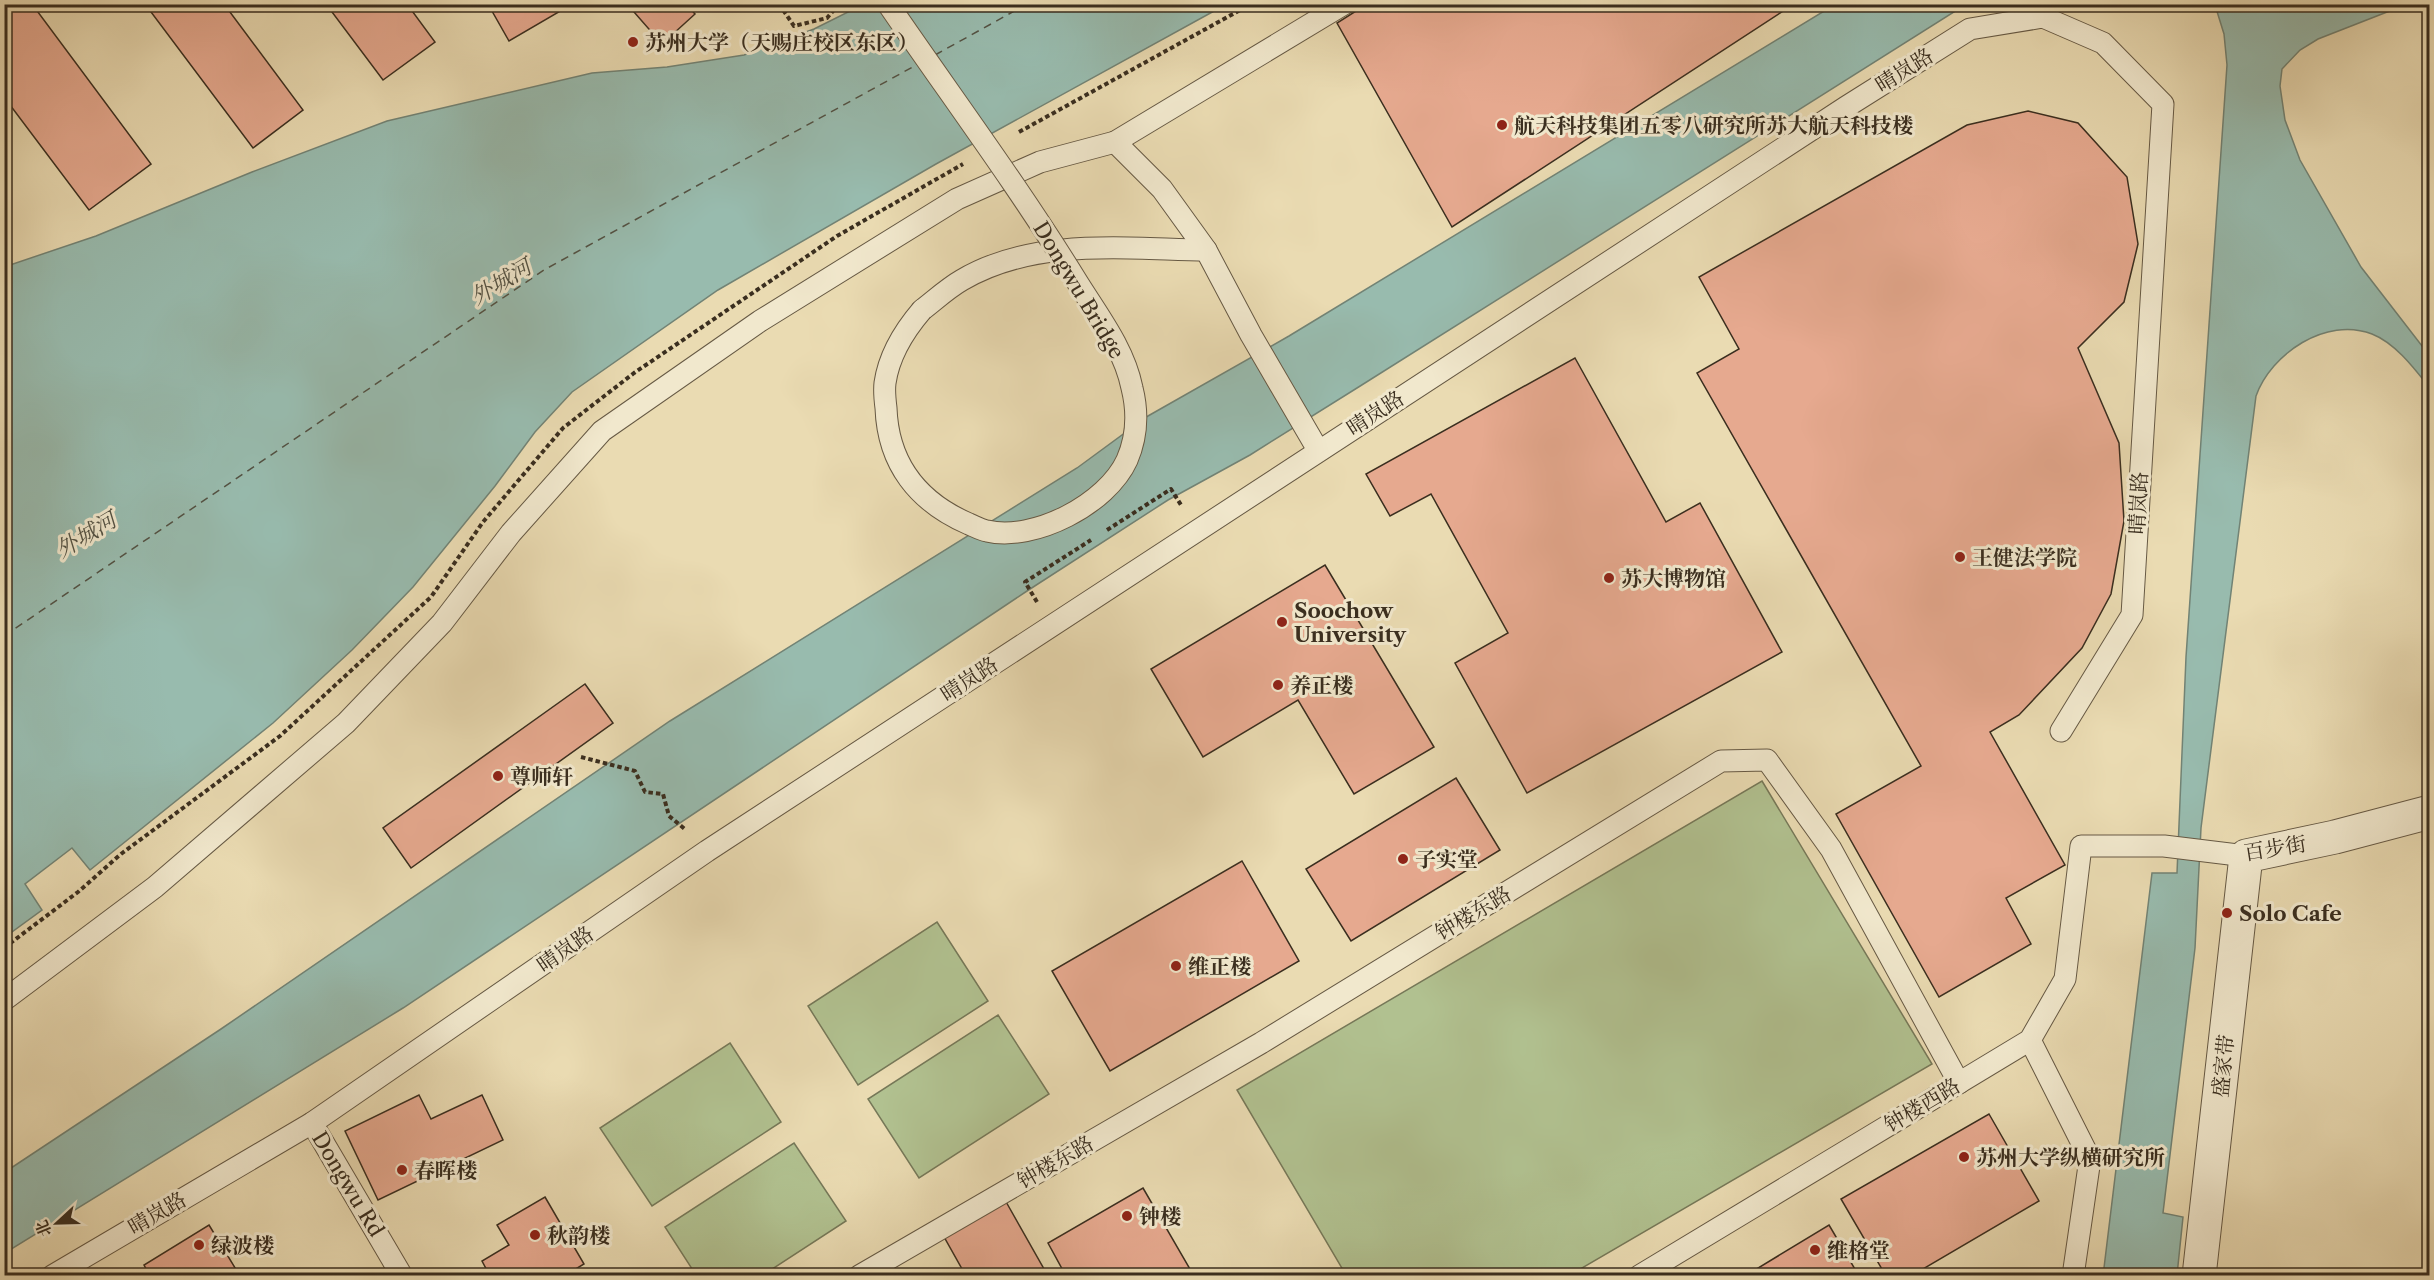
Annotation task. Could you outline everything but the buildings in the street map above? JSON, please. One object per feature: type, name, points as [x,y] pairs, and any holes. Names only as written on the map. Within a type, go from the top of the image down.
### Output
[{"type":"street","name":"百步街","points":[[2246,856],[2335,837],[2430,812]]},
{"type":"street","name":"盛家带","points":[[2199,1275],[2246,856]]},
{"type":"lane","name":"Dongwu Bridge","points":[[888,4],[1056,248],[1123,359],[1133,388],[1137,427],[1126,461],[1106,489],[1074,512],[1045,528],[1013,532],[987,531],[957,519],[930,503],[907,476],[891,449],[886,423],[885,384],[891,360],[904,332],[922,310],[962,280],[1016,258],[1076,248],[1206,250]]},
{"type":"lane","points":[[4,1000],[156,887],[346,723],[442,623],[511,533],[602,430],[760,321],[957,198],[1040,162],[1115,142],[1344,4]]},
{"type":"lane","name":"晴岚路","points":[[52,1275],[312,1123],[707,851],[1318,450],[1970,29],[2043,17],[2103,42],[2163,104],[2132,615],[2061,731]]},
{"type":"lane","points":[[1115,142],[1162,189],[1206,250],[1251,335],[1318,450]]},
{"type":"lane","name":"钟楼东路","points":[[859,1275],[1261,1043],[1722,761],[1767,760],[1831,849],[1959,1083]]},
{"type":"lane","name":"百步街","points":[[2081,846],[2164,846],[2246,856]]},
{"type":"lane","name":"钟楼西路","points":[[1639,1275],[2030,1040],[2065,979],[2081,846]]},
{"type":"lane","points":[[2030,1040],[2090,1159],[2073,1275]]},
{"type":"lane","name":"Dongwu Rd","points":[[312,1123],[402,1275]]},
{"type":"path","points":[[779,4],[794,26],[827,18],[839,4]]},
{"type":"path","points":[[1012,136],[1251,4]]},
{"type":"path","points":[[4,948],[78,892],[121,854],[280,736],[431,597],[483,522],[563,428],[634,373],[837,236],[971,159]]},
{"type":"path","points":[[1025,582],[1171,489]]},
{"type":"path","points":[[581,757],[635,771],[645,792],[663,794],[669,816],[688,832]]},
{"type":"green space","points":[[1762,781],[1932,1064],[1570,1275],[1346,1275],[1237,1090]]},
{"type":"green space","points":[[937,922],[988,1001],[858,1085],[808,1006]]},
{"type":"green space","points":[[998,1015],[1049,1094],[919,1178],[868,1099]]},
{"type":"green space","points":[[730,1043],[781,1122],[652,1206],[600,1128]]},
{"type":"green space","points":[[794,1143],[846,1221],[763,1275],[696,1275],[665,1227]]},
{"type":"water","name":"外城河","points":[[862,5],[1225,5],[936,164],[718,290],[572,392],[535,432],[495,486],[413,587],[352,650],[273,723],[90,870],[72,848],[25,884],[42,910],[5,937],[4,267],[96,236],[252,172],[387,121],[592,73],[667,67],[744,55],[814,29]]},
{"type":"water","points":[[1834,5],[1965,5],[1250,455],[1168,500],[1027,591],[403,1008],[5,1253],[5,1172],[221,1029],[670,721],[1077,468],[1148,416],[1289,336]]},
{"type":"water","points":[[2215,5],[2405,5],[2318,39],[2300,50],[2282,69],[2280,86],[2285,120],[2300,160],[2361,267],[2429,355],[2429,387],[2404,357],[2380,338],[2354,330],[2337,330],[2302,342],[2287,353],[2263,381],[2256,396],[2201,828],[2195,948],[2163,1213],[2183,1217],[2177,1275],[2103,1276],[2152,873],[2177,873],[2186,657],[2227,65],[2224,34]]},
{"type":"ferry route","points":[[935,55],[1027,4]]},
{"type":"ferry route","points":[[4,636],[544,270],[918,64]]},
{"type":"place","name":"苏州大学（天赐庄校区东区）","points":[[633,42]]},
{"type":"place","name":"航天科技集团五零八研究所苏大航天科技楼","points":[[1502,125]]},
{"type":"place","name":"王健法学院","points":[[1960,557]]},
{"type":"place","name":"苏大博物馆","points":[[1609,578]]},
{"type":"place","name":"Soochow University","points":[[1282,622]]},
{"type":"place","name":"养正楼","points":[[1278,685]]},
{"type":"place","name":"尊师轩","points":[[498,776]]},
{"type":"place","name":"子实堂","points":[[1403,859]]},
{"type":"place","name":"Solo Cafe","points":[[2227,913]]},
{"type":"place","name":"维正楼","points":[[1176,966]]},
{"type":"place","name":"苏州大学纵横研究所","points":[[1964,1157]]},
{"type":"place","name":"春晖楼","points":[[402,1170]]},
{"type":"place","name":"钟楼","points":[[1127,1216]]},
{"type":"place","name":"秋韵楼","points":[[535,1235]]},
{"type":"place","name":"绿波楼","points":[[199,1245]]},
{"type":"place","name":"维格堂","points":[[1815,1250]]}]
